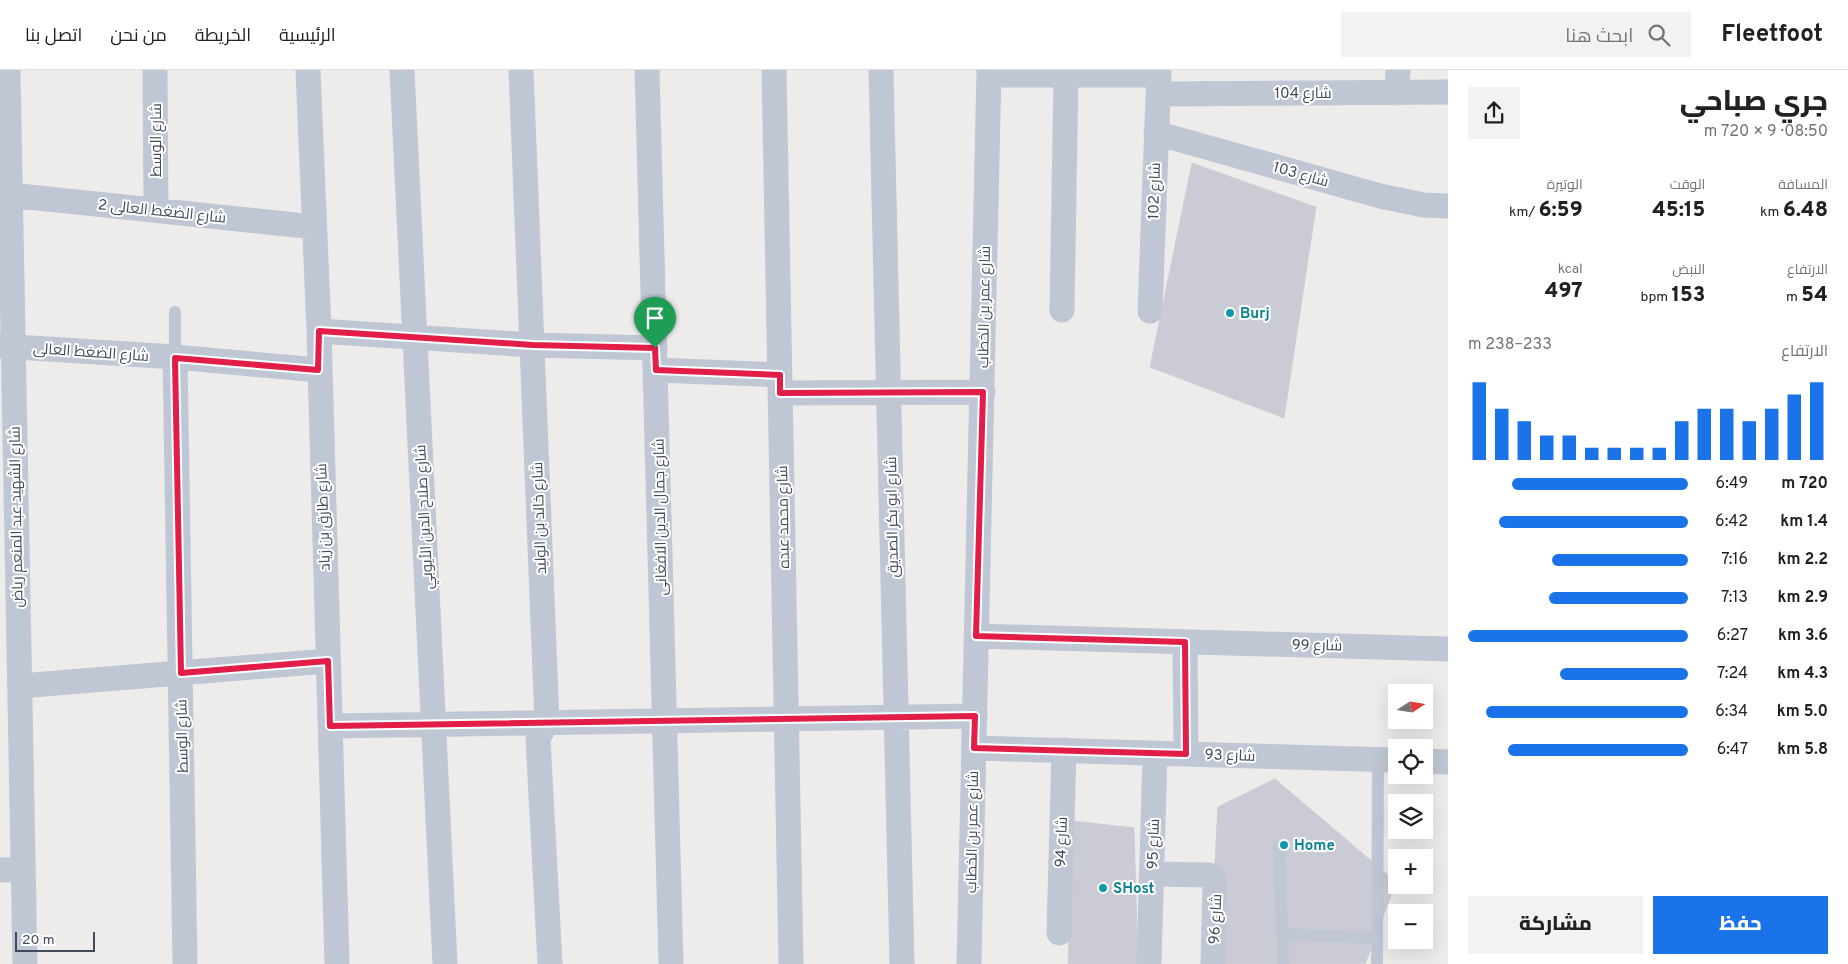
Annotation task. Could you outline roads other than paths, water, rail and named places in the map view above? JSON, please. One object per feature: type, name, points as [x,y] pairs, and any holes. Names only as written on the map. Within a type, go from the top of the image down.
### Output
[{"type":"street","name":"شارع الشهيد عبد المنعم رياض","points":[[8,70],[4,158],[10,195],[5,260],[8,514],[20,686],[12,870],[26,964]]},
{"type":"street","name":"شارع الوسط","points":[[155,70],[156,210]]},
{"type":"street","name":"شارع طارق بن زياد","points":[[308,70],[319,331],[318,370],[337,964]]},
{"type":"street","name":"شارع صلاح الدين الأيوبي","points":[[402,70],[445,964]]},
{"type":"street","name":"شارع خالد بن الوليد","points":[[521,70],[547,722],[538,739],[550,964]]},
{"type":"street","name":"شارع جمال الدين الافغانى","points":[[647,70],[671,964]]},
{"type":"street","name":"شارع محمد عبده","points":[[774,70],[791,964]]},
{"type":"street","name":"شارع ابو بكر الصديق","points":[[881,70],[902,964]]},
{"type":"street","name":"شارع 104","points":[[989,73],[1158,80],[1398,81],[1448,92]]},
{"type":"street","name":"شارع عمر بن الخطاب","points":[[969,964],[989,73]]},
{"type":"street","points":[[1062,310],[1066,75]]},
{"type":"street","name":"شارع 102","points":[[1150,311],[1158,80]]},
{"type":"street","name":"شارع 103","points":[[1156,134],[1380,196],[1424,205],[1448,206]]},
{"type":"street","name":"شارع الضغط العالى 2","points":[[10,195],[314,226]]},
{"type":"street","points":[[319,331],[533,345],[656,359],[780,384],[889,392],[983,392]]},
{"type":"street","name":"شارع الضغط العالى","points":[[6,346],[318,370]]},
{"type":"street","name":"شارع الوسط","points":[[175,358],[185,964]]},
{"type":"street","name":"شارع 99","points":[[976,636],[1448,648]]},
{"type":"street","points":[[1185,642],[1186,754]]},
{"type":"street","points":[[20,686],[328,661]]},
{"type":"street","points":[[330,726],[975,716]]},
{"type":"street","name":"شارع 93","points":[[974,748],[1387,760]]},
{"type":"street","name":"شارع 94","points":[[1059,933],[1064,750]]},
{"type":"street","name":"شارع 95","points":[[1149,964],[1155,753]]},
{"type":"street","points":[[1433,761],[1448,762]]},
{"type":"street","name":"شارع 96","points":[[1152,874],[1209,875],[1215,880],[1213,964]]},
{"type":"lane","points":[[175,312],[175,358]]},
{"type":"lane","points":[[1377,964],[1387,760]]},
{"type":"lane","points":[[1279,847],[1283,962]]},
{"type":"lane","points":[[1282,934],[1377,938]]},
{"type":"place","name":"Burj","points":[[1230,313]]},
{"type":"place","name":"Home","points":[[1284,845]]},
{"type":"place","name":"SHost","points":[[1103,888]]}]
